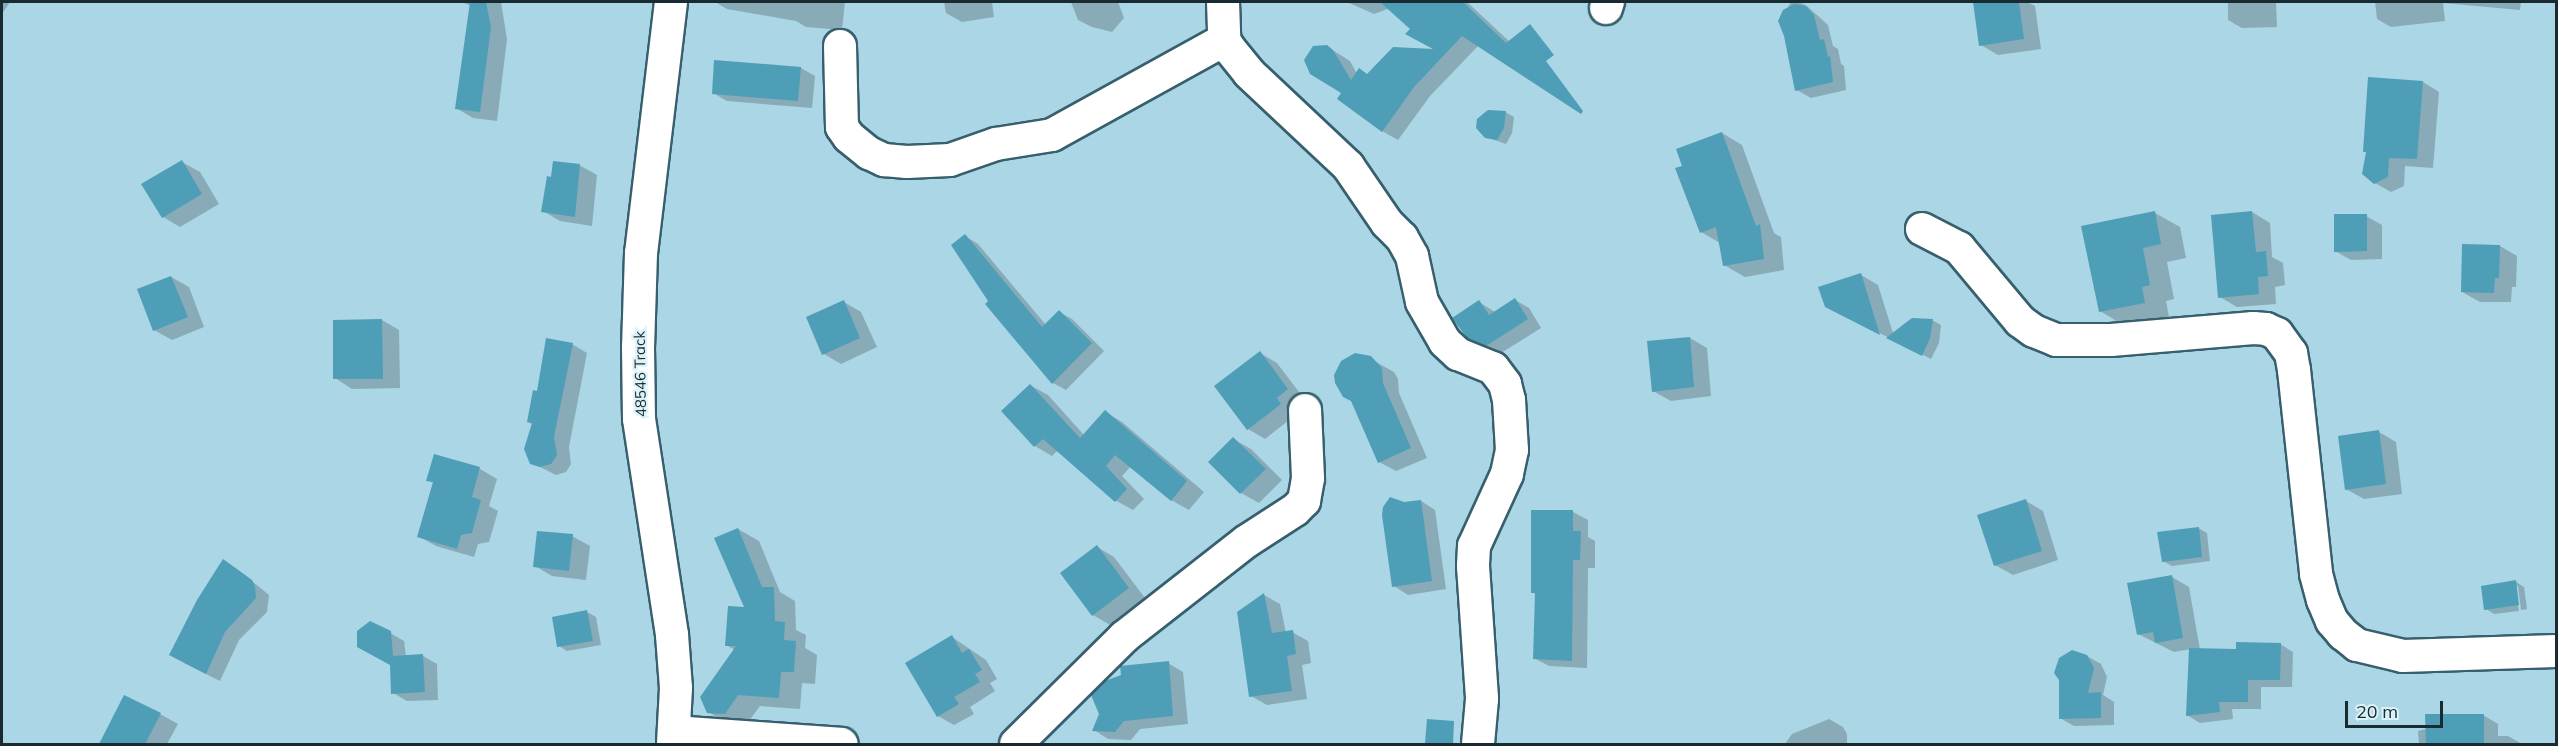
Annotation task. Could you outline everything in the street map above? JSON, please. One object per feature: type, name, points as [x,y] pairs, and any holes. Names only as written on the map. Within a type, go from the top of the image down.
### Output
[{"type":"street","name":"48546 Track","points":[[671,2],[641,253],[638,347],[639,419],[672,635],[674,738]]},
{"type":"street","points":[[1223,2],[1224,40],[1249,73],[1348,166],[1387,223],[1402,237],[1412,256],[1422,302],[1445,342],[1458,354],[1493,368],[1505,384],[1509,400],[1512,450],[1507,474],[1474,546],[1473,566],[1482,699],[1478,744]]},
{"type":"street","points":[[840,46],[842,127],[849,137],[869,153],[884,160],[907,162],[950,160],[996,144],[1052,135],[1224,40]]},
{"type":"street","points":[[1922,229],[1959,248],[2020,321],[2034,331],[2056,340],[2111,340],[2253,328],[2266,329],[2277,334],[2288,348],[2294,370],[2316,573],[2327,610],[2343,634],[2357,645],[2403,656],[2556,651]]},
{"type":"street","points":[[1016,744],[1124,637],[1247,541],[1295,510],[1304,501],[1308,478],[1305,410]]},
{"type":"street","points":[[674,738],[842,744]]},
{"type":"building","points":[[470,2],[486,2],[491,27],[480,112],[455,109]]},
{"type":"building","points":[[1380,2],[1463,2],[1506,43],[1530,24],[1554,55],[1546,61],[1583,111],[1581,114],[1462,36],[1414,87],[1382,132],[1337,99],[1341,93],[1310,74],[1304,60],[1313,46],[1327,45],[1333,50],[1351,80],[1359,68],[1367,74],[1393,47],[1433,49],[1405,34],[1410,29]]},
{"type":"building","points":[[1973,2],[2019,2],[2024,39],[1979,46]]},
{"type":"building","points":[[1794,4],[1806,6],[1814,15],[1820,40],[1824,39],[1828,57],[1830,56],[1833,82],[1795,91],[1784,36],[1778,21],[1783,10]]},
{"type":"building","points":[[714,60],[801,67],[798,101],[712,94]]},
{"type":"building","points":[[2368,77],[2423,81],[2417,159],[2389,158],[2388,177],[2374,184],[2362,174],[2366,152],[2363,152]]},
{"type":"building","points":[[1488,110],[1506,111],[1504,128],[1497,140],[1485,138],[1476,128],[1477,119]]},
{"type":"building","points":[[1722,132],[1756,226],[1760,224],[1764,259],[1723,266],[1716,227],[1700,233],[1675,168],[1682,166],[1676,149]]},
{"type":"building","points":[[182,160],[202,194],[162,218],[141,184]]},
{"type":"building","points":[[553,161],[580,164],[575,217],[541,212],[547,176],[551,177]]},
{"type":"building","points":[[2155,211],[2161,244],[2143,248],[2150,285],[2142,287],[2145,303],[2099,312],[2081,226]]},
{"type":"building","points":[[2252,211],[2256,252],[2266,251],[2268,276],[2258,277],[2259,294],[2218,298],[2211,215]]},
{"type":"building","points":[[2334,214],[2367,214],[2367,251],[2334,252]]},
{"type":"building","points":[[965,234],[1042,327],[1059,310],[1092,343],[1052,384],[985,304],[988,301],[951,245]]},
{"type":"building","points":[[2462,244],[2500,245],[2499,278],[2495,278],[2494,293],[2461,292]]},
{"type":"building","points":[[1861,273],[1880,335],[1825,307],[1818,287]]},
{"type":"building","points":[[171,276],[188,317],[153,331],[137,289]]},
{"type":"building","points":[[1515,298],[1528,319],[1486,346],[1468,339],[1452,318],[1479,300],[1489,315]]},
{"type":"building","points":[[844,300],[860,338],[822,355],[806,317]]},
{"type":"building","points":[[1912,318],[1933,319],[1930,338],[1922,356],[1886,338]]},
{"type":"building","points":[[382,319],[383,379],[333,379],[333,320]]},
{"type":"building","points":[[1690,337],[1694,387],[1652,392],[1647,341]]},
{"type":"building","points":[[546,338],[573,343],[554,437],[557,455],[551,464],[540,467],[530,464],[524,449],[532,423],[527,422],[533,390],[537,391]]},
{"type":"building","points":[[1260,351],[1288,389],[1277,398],[1281,404],[1247,430],[1214,386]]},
{"type":"building","points":[[1355,353],[1371,356],[1382,368],[1383,383],[1411,448],[1378,463],[1351,401],[1343,397],[1335,383],[1334,375],[1341,361]]},
{"type":"building","points":[[1030,384],[1080,438],[1105,410],[1187,481],[1171,501],[1115,455],[1106,466],[1127,489],[1115,502],[1043,439],[1034,447],[1001,411]]},
{"type":"building","points":[[2379,430],[2386,484],[2345,490],[2338,436]]},
{"type":"building","points":[[1233,437],[1266,469],[1240,494],[1208,462]]},
{"type":"building","points":[[434,454],[480,467],[472,497],[481,500],[472,533],[461,535],[457,549],[417,537],[433,482],[426,481]]},
{"type":"building","points":[[1390,497],[1404,502],[1421,500],[1432,581],[1392,587],[1382,515],[1383,507]]},
{"type":"building","points":[[2026,499],[2042,551],[1994,566],[1977,515]]},
{"type":"building","points":[[1531,510],[1573,510],[1573,531],[1581,531],[1580,560],[1573,560],[1572,661],[1533,659],[1535,593],[1531,593]]},
{"type":"building","points":[[2199,527],[2202,557],[2162,562],[2157,532]]},
{"type":"building","points":[[738,528],[762,587],[774,587],[775,621],[785,622],[784,640],[796,641],[794,672],[781,672],[779,698],[738,695],[725,714],[707,713],[700,697],[736,646],[725,646],[728,606],[744,607],[714,538]]},
{"type":"building","points":[[537,531],[573,534],[569,571],[533,567]]},
{"type":"building","points":[[1097,545],[1129,588],[1092,616],[1060,573]]},
{"type":"building","points":[[223,559],[252,580],[256,598],[225,632],[206,674],[169,655],[197,600]]},
{"type":"building","points":[[2172,575],[2183,638],[2155,643],[2153,632],[2137,635],[2127,583]]},
{"type":"building","points":[[2516,580],[2519,605],[2484,610],[2481,586]]},
{"type":"building","points":[[1264,593],[1272,633],[1293,630],[1296,654],[1287,656],[1292,691],[1249,697],[1237,612]]},
{"type":"building","points":[[587,610],[593,641],[557,647],[552,617]]},
{"type":"building","points":[[370,621],[391,631],[393,656],[423,654],[425,692],[391,694],[390,665],[357,647],[357,631]]},
{"type":"building","points":[[952,635],[962,653],[969,649],[982,670],[975,674],[980,682],[954,697],[959,704],[937,717],[905,663]]},
{"type":"building","points":[[2236,642],[2281,643],[2280,680],[2248,680],[2248,702],[2219,702],[2220,712],[2186,716],[2189,648],[2236,649]]},
{"type":"building","points":[[2072,650],[2087,655],[2094,668],[2088,693],[2101,692],[2101,718],[2059,719],[2059,680],[2054,673],[2059,658]]},
{"type":"building","points":[[1169,661],[1173,716],[1124,721],[1115,732],[1092,731],[1099,714],[1091,695],[1105,681],[1121,675],[1120,666]]},
{"type":"building","points":[[124,695],[161,713],[145,744],[99,744]]},
{"type":"building","points":[[2425,714],[2484,714],[2484,744],[2426,744]]},
{"type":"building","points":[[1427,719],[1454,721],[1453,744],[1425,744]]}]
